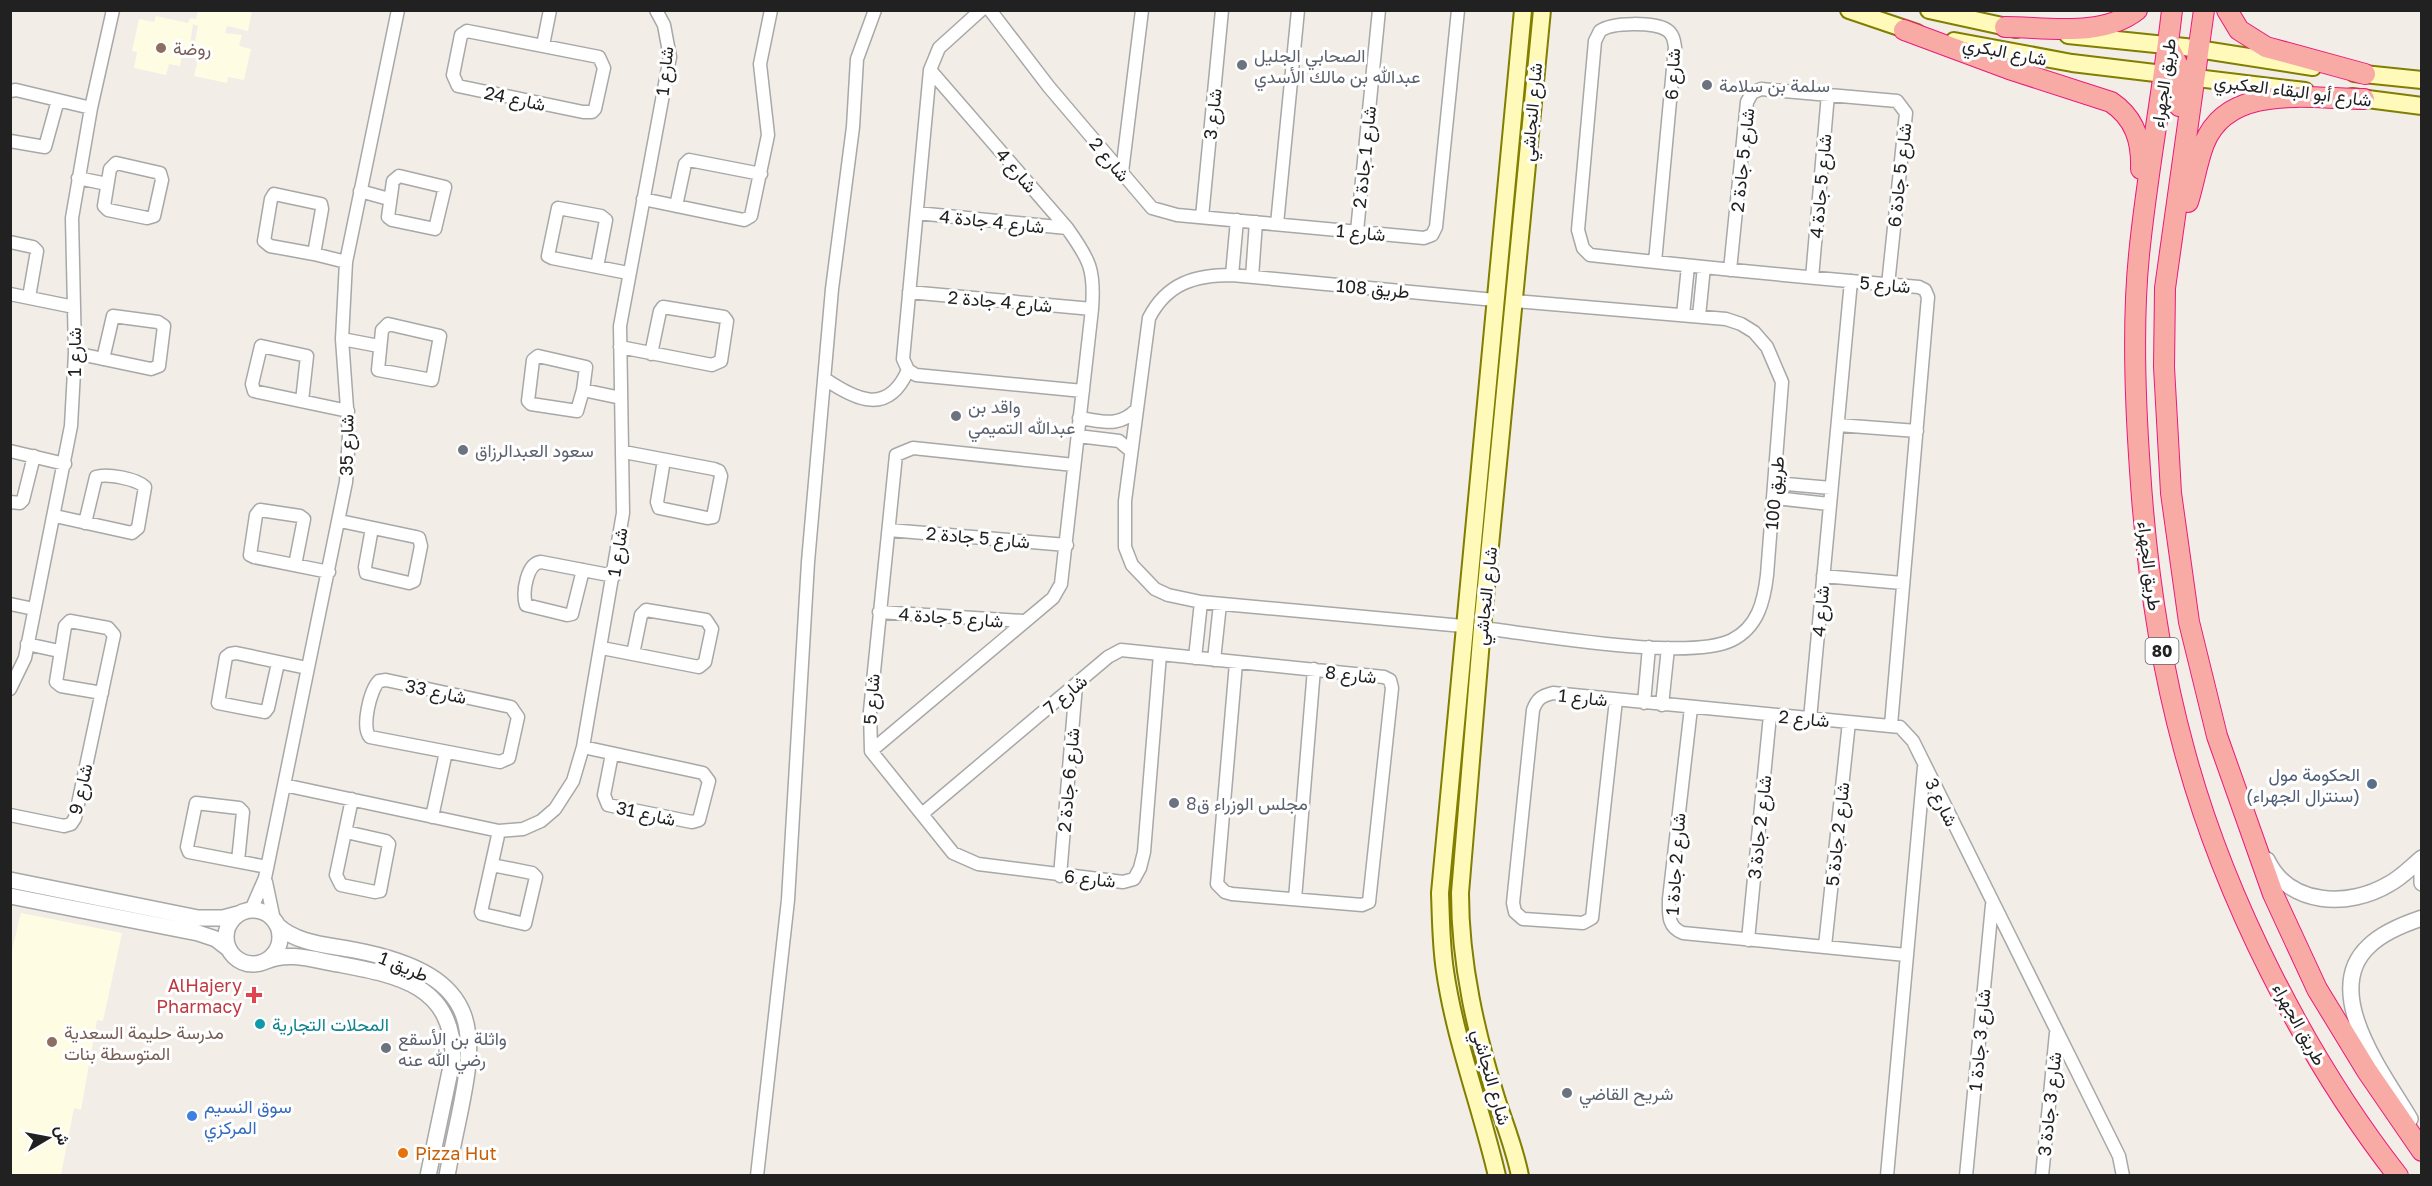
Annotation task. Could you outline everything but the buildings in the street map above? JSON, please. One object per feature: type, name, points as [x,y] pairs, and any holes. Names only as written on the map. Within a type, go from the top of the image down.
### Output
[{"type":"highway","points":[[2005,27],[2093,28],[2115,23],[2137,10]]},
{"type":"highway","name":"طريق الجهراء","points":[[2172,10],[2174,46]]},
{"type":"highway","points":[[2165,288],[2158,273],[2181,75],[2174,46],[2183,10]]},
{"type":"highway","name":"طريق الجهراء","points":[[2204,10],[2200,50],[2181,75],[2139,255],[2135,364],[2142,503],[2158,630],[2183,748],[2200,804],[2241,908],[2287,1005],[2341,1096],[2398,1176]]},
{"type":"highway","points":[[2227,10],[2239,30],[2266,47],[2365,74]]},
{"type":"highway","points":[[1904,30],[2009,69],[2082,91],[2112,102],[2123,110],[2132,123],[2142,148],[2139,255]]},
{"type":"highway","points":[[2165,288],[2204,144],[2214,125],[2242,103],[2264,99],[2364,99]]},
{"type":"highway","name":"طريق الجهراء","points":[[2165,288],[2167,428],[2180,569],[2201,675],[2217,736],[2273,894],[2317,989],[2367,1071],[2421,1151]]},
{"type":"main road","name":"شارع النجاشي","points":[[1497,1176],[1465,1059],[1444,970],[1440,893],[1522,10]]},
{"type":"main road","name":"شارع النجاشي","points":[[1520,1176],[1483,1050],[1465,966],[1460,893],[1482,628],[1542,10]]},
{"type":"main road","points":[[1855,12],[1878,13],[1918,25],[1923,23],[1929,10]]},
{"type":"main road","name":"شارع البكري","points":[[1929,10],[2005,27],[2174,46]]},
{"type":"main road","name":"شارع البكري","points":[[1855,12],[1904,30],[1985,48],[2072,63],[2181,75]]},
{"type":"main road","name":"شارع أبو البقاء العكبري","points":[[2174,46],[2421,80]]},
{"type":"main road","name":"شارع أبو البقاء العكبري","points":[[2181,75],[2421,106]]},
{"type":"main road","points":[[1511,137],[1519,132],[1528,140]]},
{"type":"main road","points":[[1450,772],[1458,778],[1469,770]]},
{"type":"main road","points":[[1448,798],[1461,796],[1467,801]]},
{"type":"street","name":"شارع 1","points":[[10,689],[18,676],[27,644],[55,516],[71,426],[75,353],[72,218],[91,108],[113,10]]},
{"type":"street","name":"شارع 35","points":[[244,912],[266,872],[340,521],[350,436],[342,339],[346,261],[398,10]]},
{"type":"street","points":[[543,45],[550,10]]},
{"type":"street","name":"شارع 1","points":[[284,785],[499,831],[523,829],[541,821],[555,809],[573,781],[583,747],[602,648],[623,513],[624,452],[620,326],[628,273],[670,57],[669,42],[656,10]]},
{"type":"street","points":[[643,199],[747,220],[753,211],[769,128],[760,64],[771,10]]},
{"type":"street","points":[[757,1176],[788,900],[806,596],[832,289],[853,127],[857,59],[875,10]]},
{"type":"street","points":[[825,378],[850,396],[869,400],[893,393],[901,386],[908,370],[903,351],[930,70],[939,48],[981,10]]},
{"type":"street","name":"شارع 2","points":[[990,10],[1049,87],[1152,208],[1161,212],[1277,224]]},
{"type":"street","points":[[1122,172],[1142,10]]},
{"type":"street","name":"شارع 3","points":[[1202,217],[1222,10]]},
{"type":"street","points":[[1277,224],[1298,10]]},
{"type":"street","name":"شارع 1 جادة 2","points":[[1357,231],[1379,10]]},
{"type":"street","name":"شارع 1","points":[[1277,224],[1424,238],[1435,233],[1458,10]]},
{"type":"street","name":"شارع 6","points":[[1617,23],[1664,28],[1673,38],[1675,47],[1655,262],[1590,255],[1583,248],[1578,230],[1595,41],[1600,31],[1617,23]]},
{"type":"street","name":"شارع 24","points":[[466,31],[543,45],[595,56],[603,60],[604,68],[596,106],[592,112],[464,88],[453,80],[461,36],[466,31]]},
{"type":"street","name":"شارع 4","points":[[930,70],[1067,228],[1092,267],[1092,309],[1083,391]]},
{"type":"street","name":"شارع 5 جادة 2","points":[[1730,270],[1747,102],[1752,93],[1761,89],[1828,94]]},
{"type":"street","points":[[10,91],[16,90],[91,108]]},
{"type":"street","name":"شارع 5 جادة 4","points":[[1812,278],[1828,94]]},
{"type":"street","name":"شارع 5 جادة 6","points":[[1828,94],[1898,101],[1906,113],[1888,285]]},
{"type":"street","points":[[10,141],[45,147],[58,100]]},
{"type":"street","points":[[676,206],[685,164],[689,160],[761,174]]},
{"type":"street","points":[[116,163],[158,171],[162,180],[154,216],[147,218],[106,208],[103,201],[107,184],[112,166],[116,163]]},
{"type":"street","points":[[399,176],[440,184],[446,190],[438,224],[433,229],[389,219],[387,211],[389,199],[393,181],[399,176]]},
{"type":"street","points":[[78,178],[107,184]]},
{"type":"street","points":[[360,191],[389,199]]},
{"type":"street","points":[[314,254],[321,204],[274,194],[271,199],[264,241],[270,246],[346,261]]},
{"type":"street","points":[[597,267],[606,220],[602,216],[558,208],[548,256],[597,267],[628,273]]},
{"type":"street","name":"شارع 4 جادة 4","points":[[917,213],[1067,228]]},
{"type":"street","points":[[1232,275],[1237,220]]},
{"type":"street","points":[[1252,277],[1256,222]]},
{"type":"street","points":[[10,242],[33,247],[37,251],[29,297]]},
{"type":"street","name":"شارع 5","points":[[1655,262],[1919,287],[1925,290],[1928,297],[1891,725]]},
{"type":"street","points":[[1683,315],[1688,266]]},
{"type":"street","points":[[1699,316],[1704,267]]},
{"type":"street","name":"طريق 108","points":[[1463,626],[1202,602],[1168,595],[1155,589],[1132,565],[1125,547],[1124,528],[1131,451],[1149,318],[1156,304],[1168,291],[1190,279],[1232,275],[1495,300]]},
{"type":"street","name":"شارع 4","points":[[1810,719],[1851,281]]},
{"type":"street","name":"شارع 4 جادة 2","points":[[909,292],[1092,309]]},
{"type":"street","points":[[10,294],[74,307]]},
{"type":"street","name":"طريق 100","points":[[1482,628],[1649,647],[1696,648],[1731,640],[1757,618],[1765,600],[1783,396],[1782,382],[1767,347],[1754,332],[1726,319],[1515,301]]},
{"type":"street","points":[[620,348],[651,354],[719,364],[727,321],[724,317],[663,307],[660,311],[651,354]]},
{"type":"street","points":[[75,353],[103,359],[155,369],[161,356],[164,326],[158,322],[113,316],[103,359]]},
{"type":"street","points":[[388,324],[438,334],[441,341],[434,378],[427,381],[379,371],[376,364],[379,346],[382,330],[388,324]]},
{"type":"street","points":[[342,339],[379,346]]},
{"type":"street","points":[[302,401],[307,356],[261,346],[252,384],[254,391],[348,411]]},
{"type":"street","points":[[540,356],[584,365],[587,373],[583,390],[580,405],[575,411],[529,403],[526,396],[533,360],[540,356]]},
{"type":"street","points":[[908,370],[916,375],[1083,391]]},
{"type":"street","points":[[583,390],[621,398]]},
{"type":"street","name":"شارع 5","points":[[871,751],[1053,598],[1061,584],[1067,545],[1083,391]]},
{"type":"street","points":[[1079,418],[1119,422],[1126,420],[1136,410]]},
{"type":"street","points":[[1838,425],[1917,431]]},
{"type":"street","points":[[1078,436],[1119,441],[1131,451]]},
{"type":"street","name":"شارع 5","points":[[871,751],[870,711],[896,455],[905,450],[936,450],[1074,465]]},
{"type":"street","points":[[10,451],[65,464]]},
{"type":"street","points":[[624,452],[664,460],[719,471],[721,476],[713,517],[707,518],[659,508],[657,502],[664,460]]},
{"type":"street","points":[[10,501],[20,503],[23,500],[34,456]]},
{"type":"street","points":[[55,516],[85,523],[135,532],[145,487],[139,482],[103,475],[96,477],[85,523]]},
{"type":"street","points":[[1776,483],[1831,488]]},
{"type":"street","points":[[1775,498],[1829,504]]},
{"type":"street","points":[[295,565],[304,519],[300,516],[260,510],[256,515],[250,555],[295,565],[329,572]]},
{"type":"street","points":[[340,521],[372,528],[420,540],[414,581],[409,583],[366,573],[372,528]]},
{"type":"street","name":"شارع 5 جادة 2","points":[[889,530],[1067,545]]},
{"type":"street","points":[[583,570],[572,614],[567,615],[525,605],[524,598],[533,564],[541,562],[583,570],[614,576]]},
{"type":"street","points":[[1823,576],[1902,583]]},
{"type":"street","points":[[1195,658],[1202,602]]},
{"type":"street","points":[[10,604],[34,609]]},
{"type":"street","points":[[1214,660],[1220,604]]},
{"type":"street","points":[[602,648],[696,668],[702,667],[712,628],[706,620],[652,609],[646,610],[641,615],[633,654]]},
{"type":"street","name":"شارع 5 جادة 4","points":[[879,612],[1023,621]]},
{"type":"street","name":"شارع 9","points":[[10,815],[64,826],[73,822],[102,693],[114,635],[112,630],[70,621],[65,626],[55,679],[58,684],[102,693]]},
{"type":"street","points":[[27,644],[59,651]]},
{"type":"street","points":[[1644,703],[1649,647]]},
{"type":"street","points":[[1662,705],[1668,648]]},
{"type":"street","name":"شارع 7","points":[[922,814],[1108,657],[1120,650],[1236,663]]},
{"type":"street","points":[[278,663],[268,708],[265,712],[218,703],[226,657],[230,654],[278,663],[307,669]]},
{"type":"street","name":"شارع 6","points":[[871,751],[954,853],[963,860],[1060,876],[1123,882],[1134,879],[1140,868],[1160,654]]},
{"type":"street","name":"شارع 8","points":[[1236,663],[1314,669],[1384,677],[1390,680],[1392,688],[1369,902],[1362,905],[1225,892],[1217,884],[1236,663]]},
{"type":"street","points":[[1295,899],[1314,669]]},
{"type":"street","name":"شارع 33","points":[[386,680],[511,707],[516,711],[518,717],[510,756],[506,761],[500,762],[446,752],[367,736],[366,727],[376,683],[386,680]]},
{"type":"street","name":"شارع 6 جادة 2","points":[[1060,876],[1076,685]]},
{"type":"street","name":"شارع 1","points":[[1553,693],[1616,700],[1594,913],[1588,922],[1583,923],[1523,919],[1515,912],[1513,903],[1533,710],[1537,700],[1553,693]]},
{"type":"street","name":"شارع 2","points":[[1616,700],[1891,725]]},
{"type":"street","name":"شارع 2 جادة 1","points":[[1691,708],[1669,899],[1669,921],[1675,930],[1683,933],[1748,940],[1906,954]]},
{"type":"street","name":"شارع 2 جادة 3","points":[[1748,940],[1770,715]]},
{"type":"street","name":"شارع 2 جادة 5","points":[[1826,946],[1849,722]]},
{"type":"street","points":[[1891,725],[1907,732],[1924,766]]},
{"type":"street","name":"شارع 31","points":[[583,747],[708,776],[709,781],[699,820],[692,822],[608,805],[604,795],[612,754]]},
{"type":"street","points":[[432,817],[446,752]]},
{"type":"street","name":"شارع 3","points":[[1924,766],[2119,1156],[2123,1176]]},
{"type":"street","name":"شارع 3","points":[[1887,1176],[1924,766]]},
{"type":"street","points":[[2238,796],[2273,873],[2295,892],[2307,896],[2344,899],[2367,894],[2389,884],[2421,858]]},
{"type":"street","points":[[346,832],[386,841],[389,844],[380,891],[341,885],[337,881],[352,799]]},
{"type":"street","points":[[238,861],[243,812],[239,808],[196,802],[188,850],[238,861],[266,872]]},
{"type":"street","points":[[492,865],[532,873],[536,877],[526,923],[520,924],[482,914],[492,865],[499,831]]},
{"type":"street","points":[[2421,866],[2421,883]]},
{"type":"street","name":"شارع 35","points":[[266,872],[276,922]]},
{"type":"street","points":[[10,880],[198,918],[223,918],[244,912],[267,914],[276,922],[280,940],[278,948],[266,961],[249,964],[234,956],[216,939],[198,933],[10,896]]},
{"type":"street","name":"شارع 3 جادة 1","points":[[1966,1176],[1992,904]]},
{"type":"street","points":[[229,949],[226,934],[232,919],[244,912]]},
{"type":"street","points":[[2421,918],[2403,925],[2368,946],[2357,965],[2351,984],[2351,1003],[2356,1024],[2421,1137]]},
{"type":"street","name":"طريق 1","points":[[276,922],[293,937],[384,956],[406,963],[435,979],[454,998],[467,1027],[469,1058],[447,1176]]},
{"type":"street","name":"طريق 1","points":[[266,961],[281,956],[297,956],[382,973],[415,985],[434,999],[450,1023],[453,1057],[428,1176]]},
{"type":"street","name":"شارع 3 جادة 3","points":[[2042,1176],[2056,1033]]},
{"type":"shaded area","name":"روضة","points":[[198,11],[252,11],[248,31],[227,26],[225,33],[242,35],[239,46],[251,49],[244,80],[228,77],[227,83],[194,76],[198,60],[192,57],[198,26],[193,24],[189,51],[183,50],[180,66],[169,64],[166,75],[134,68],[137,52],[132,51],[139,19],[154,22],[156,16],[188,23],[190,18],[196,19]]},
{"type":"shaded area","name":"مدرسة حليمة السعدية المتوسطة بنات","points":[[21,913],[122,933],[103,1021],[97,1020],[81,1110],[74,1108],[61,1175],[11,1175],[10,958]]},
{"type":"place","name":"روضة","points":[[161,48]]},
{"type":"place","name":"الصحابي الجليل عبدالله بن مالك الأسدي","points":[[1242,65]]},
{"type":"place","name":"سلمة بن سلامة","points":[[1707,85]]},
{"type":"place","name":"واقد بن عبدالله التميمي","points":[[956,416]]},
{"type":"place","name":"سعود العبدالرزاق","points":[[463,450]]},
{"type":"place","name":"الحكومة مول (سنترال الجهراء)","points":[[2372,784]]},
{"type":"place","name":"مجلس الوزراء ق8","points":[[1174,803]]},
{"type":"place","name":"AlHajery Pharmacy","points":[[254,995]]},
{"type":"place","name":"المحلات التجارية","points":[[260,1024]]},
{"type":"place","name":"مدرسة حليمة السعدية المتوسطة بنات","points":[[52,1042]]},
{"type":"place","name":"واثلة بن الأسقع رضي الله عنه","points":[[386,1048]]},
{"type":"place","name":"شريح القاضي","points":[[1567,1093]]},
{"type":"place","name":"سوق النسيم المركزي","points":[[192,1116]]},
{"type":"place","name":"Pizza Hut","points":[[403,1153]]}]
